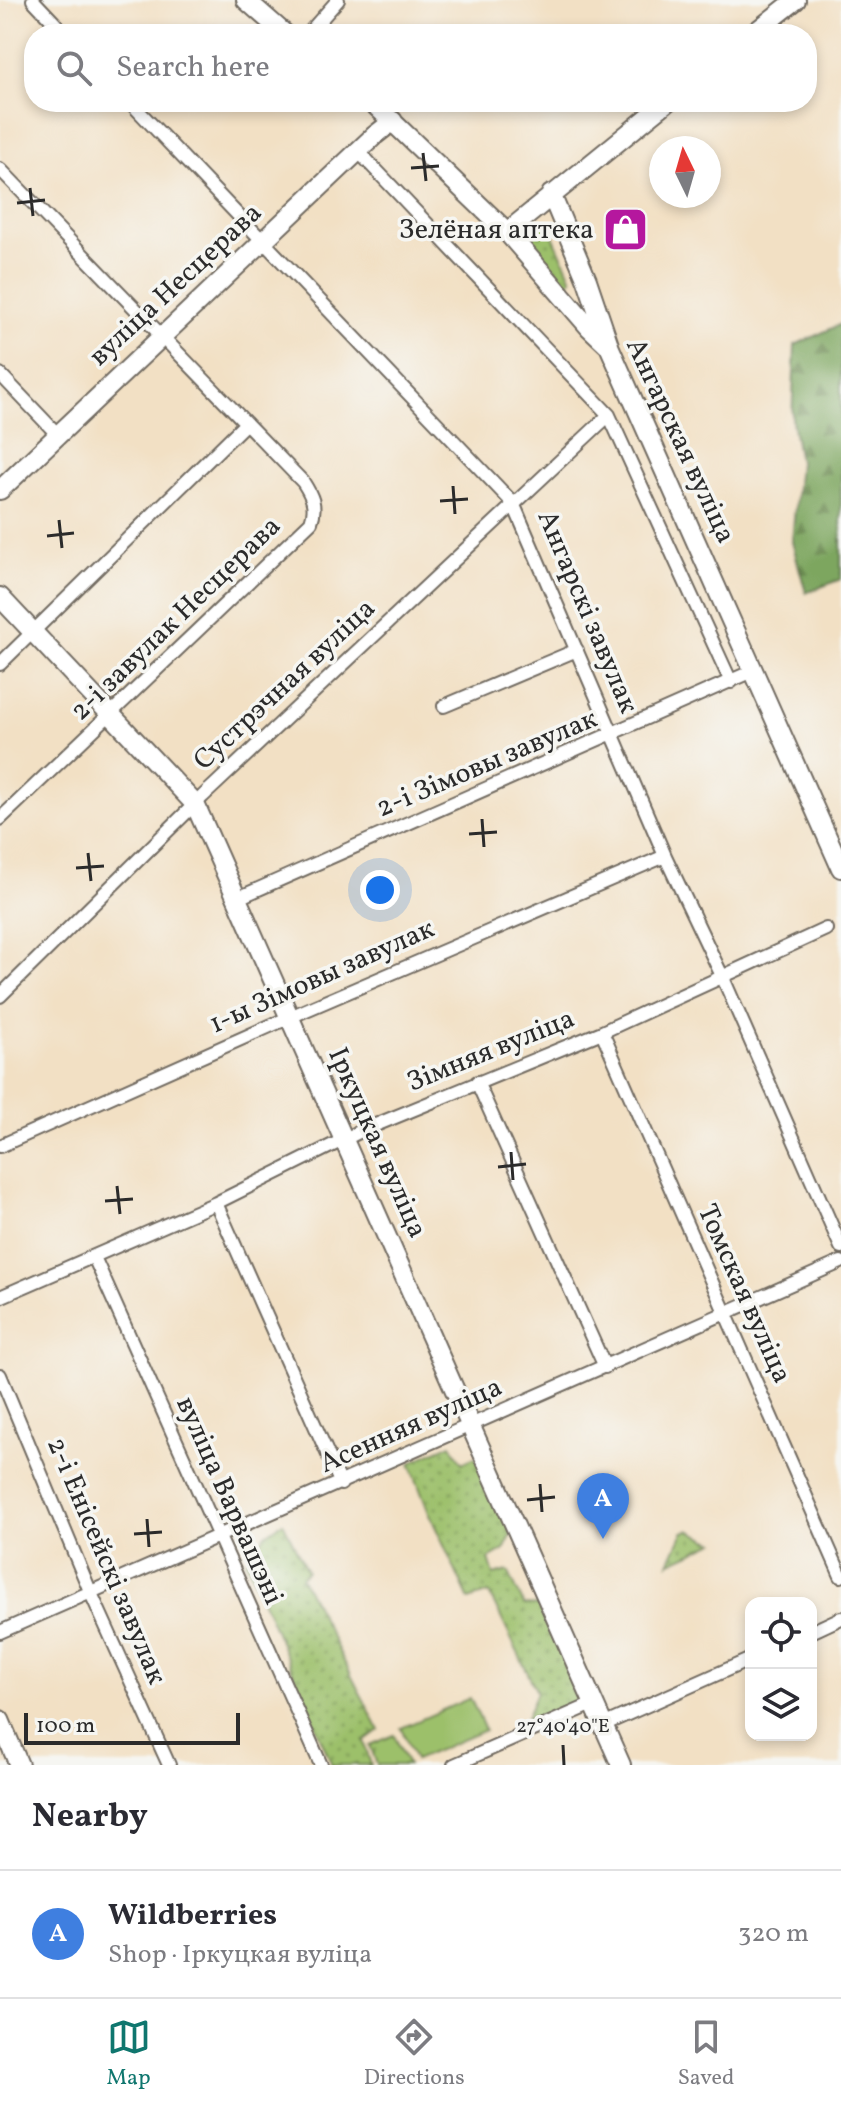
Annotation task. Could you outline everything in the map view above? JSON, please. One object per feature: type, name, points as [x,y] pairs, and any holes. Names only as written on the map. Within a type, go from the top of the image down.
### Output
[{"type":"main road","points":[[246,0],[274,24]]},
{"type":"main road","points":[[766,24],[796,0]]},
{"type":"main road","name":"Ангарская вуліца","points":[[383,112],[507,232],[609,346],[841,868]]},
{"type":"main road","points":[[507,232],[654,112]]},
{"type":"main road","name":"вуліца Несцерава","points":[[0,490],[393,121]]},
{"type":"main road","points":[[551,194],[587,280],[609,346]]},
{"type":"main road","name":"Іркуцкая вуліца","points":[[0,597],[195,804],[621,1765]]},
{"type":"main road","points":[[0,1720],[19,1765]]},
{"type":"street","points":[[33,0],[56,24]]},
{"type":"street","points":[[317,24],[338,0]]},
{"type":"street","name":"Ангарскі завулак","points":[[140,112],[513,503],[665,856],[723,978],[841,1247]]},
{"type":"street","points":[[358,151],[609,415],[731,682]]},
{"type":"street","name":"2-і завулак Несцерава","points":[[0,169],[303,482],[311,495],[315,511],[311,522],[0,819]]},
{"type":"street","points":[[0,374],[58,435]]},
{"type":"street","name":"Сустрэчная вуліца","points":[[0,996],[195,804],[609,415]]},
{"type":"street","points":[[0,664],[245,424]]},
{"type":"street","points":[[444,706],[577,650]]},
{"type":"street","name":"2-і Зімовы завулак","points":[[238,898],[614,735],[753,671]]},
{"type":"street","name":"1-ы Зімовы завулак","points":[[0,1146],[665,856]]},
{"type":"street","name":"Зімняя вуліца","points":[[0,1297],[216,1203],[344,1139],[602,1032],[826,929]]},
{"type":"street","name":"Томская вуліца","points":[[602,1032],[841,1576]]},
{"type":"street","points":[[477,1082],[605,1367]]},
{"type":"street","points":[[216,1203],[341,1484]]},
{"type":"street","name":"вуліца Варвашэні","points":[[94,1257],[321,1765]]},
{"type":"street","name":"Асенняя вуліца","points":[[0,1632],[841,1262]]},
{"type":"street","name":"2-і Енісейскі завулак","points":[[0,1375],[90,1591],[169,1765]]},
{"type":"street","points":[[817,1629],[841,1618]]},
{"type":"street","points":[[603,1725],[745,1662]]},
{"type":"street","points":[[454,1765],[593,1704]]},
{"type":"green space","points":[[542,222],[551,231],[572,279],[568,283],[562,281],[525,239],[526,233],[536,223]]},
{"type":"green space","points":[[841,324],[841,579],[806,593],[792,542],[799,462],[792,420],[795,345]]},
{"type":"green space","points":[[451,1444],[462,1463],[475,1457],[513,1532],[504,1550],[489,1559],[494,1575],[508,1571],[524,1605],[543,1606],[581,1700],[525,1721],[537,1692],[489,1593],[469,1600],[410,1463]]},
{"type":"green space","points":[[283,1522],[307,1571],[301,1577],[379,1730],[364,1741],[371,1765],[332,1765],[246,1561],[266,1534]]},
{"type":"green space","points":[[689,1530],[715,1542],[669,1563],[683,1532]]},
{"type":"green space","points":[[470,1698],[485,1730],[415,1760],[401,1728]]},
{"type":"green space","points":[[394,1735],[408,1765],[377,1765],[370,1745]]},
{"type":"place","name":"Зелёная аптека","points":[[625,230]]},
{"type":"place","name":"Wildberries","points":[[603,1539]]}]
